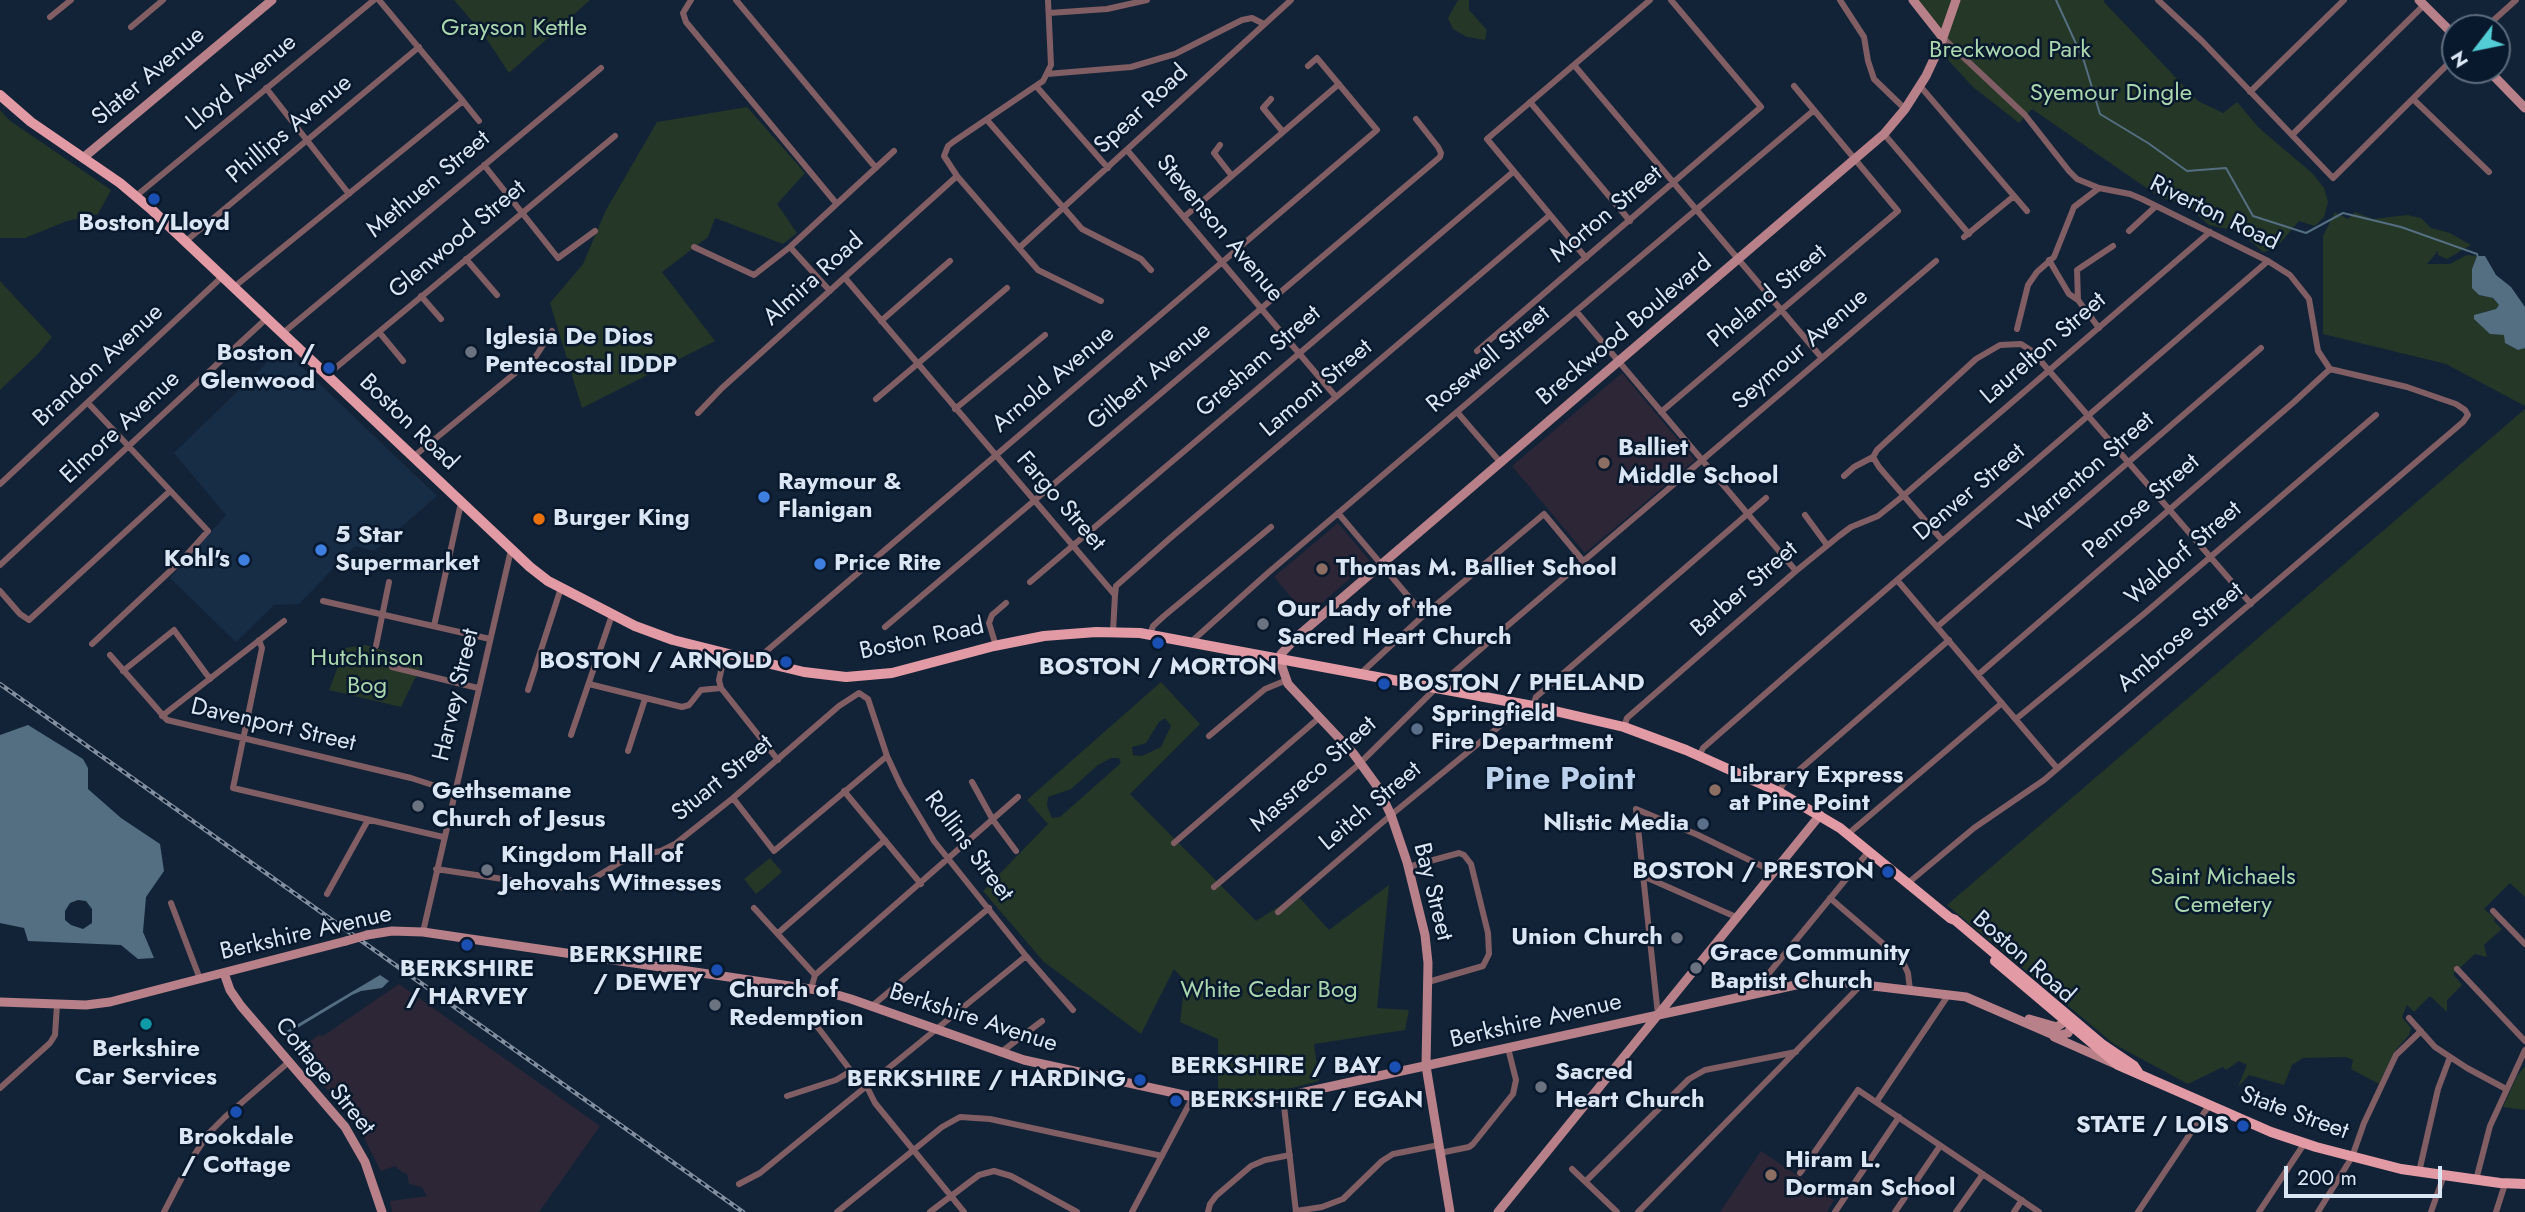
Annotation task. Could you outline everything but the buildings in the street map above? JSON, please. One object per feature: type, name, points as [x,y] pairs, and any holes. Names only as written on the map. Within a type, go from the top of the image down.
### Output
[{"type":"main road","name":"Slater Avenue","points":[[83,158],[272,0]]},
{"type":"main road","points":[[1913,0],[1943,38]]},
{"type":"main road","name":"Breckwood Boulevard","points":[[1280,661],[1287,646],[1884,134],[1920,86],[1943,38],[1956,0]]},
{"type":"main road","points":[[2421,3],[2441,22]]},
{"type":"main road","points":[[2502,84],[2524,105]]},
{"type":"main road","name":"Boston Road","points":[[0,94],[31,122],[136,196],[541,576],[612,615],[669,639],[818,674],[858,677],[892,673],[1050,635],[1113,632],[1150,635],[1280,661],[1437,687],[1624,727],[1699,756],[1820,815],[1848,834],[1955,920],[2071,1022]]},
{"type":"main road","name":"Bay Street","points":[[1280,661],[1287,680],[1377,786],[1391,815],[1408,867],[1425,935],[1428,982],[1426,1066],[1450,1212]]},
{"type":"main road","points":[[1497,1212],[1820,815]]},
{"type":"main road","name":"Berkshire Avenue","points":[[0,1002],[57,1005],[110,1002],[392,931],[423,932],[811,989],[843,996],[1024,1060],[1193,1097],[1239,1103],[1283,1097],[1815,982],[1949,994],[1973,999],[2118,1065]]},
{"type":"main road","name":"Cottage Street","points":[[224,972],[230,990],[241,1006],[339,1119],[355,1142],[371,1175],[382,1212]]},
{"type":"main road","name":"Berkshire Avenue","points":[[2013,1016],[2057,1027],[2071,1022]]},
{"type":"main road","points":[[2050,1034],[2065,1035],[2071,1022]]},
{"type":"main road","name":"State Street","points":[[2071,1022],[2118,1065],[2304,1144],[2419,1172],[2505,1184],[2525,1184]]},
{"type":"main road","name":"State Street","points":[[2071,1022],[2134,1066],[2138,1072]]},
{"type":"street","points":[[50,18],[71,0]]},
{"type":"street","points":[[131,27],[163,0]]},
{"type":"street","points":[[377,0],[479,121]]},
{"type":"street","name":"Lloyd Avenue","points":[[136,196],[265,88],[377,0]]},
{"type":"street","points":[[691,0],[683,13],[687,22],[836,203]]},
{"type":"street","points":[[736,0],[876,168]]},
{"type":"street","points":[[1048,0],[1051,65],[1047,74],[1036,86],[948,146],[945,160],[1045,275],[1101,301]]},
{"type":"street","points":[[1049,13],[1113,9],[1147,0]]},
{"type":"street","name":"Spear Road","points":[[1019,248],[1291,0]]},
{"type":"street","points":[[1586,258],[1487,140],[1650,0]]},
{"type":"street","name":"Morton Street","points":[[1476,351],[1761,107],[1671,0]]},
{"type":"street","points":[[1840,0],[1864,37],[1874,79],[1905,109]]},
{"type":"street","points":[[2158,0],[2333,178],[2441,71]]},
{"type":"street","points":[[2250,92],[2344,0]]},
{"type":"street","points":[[2500,14],[2516,0]]},
{"type":"street","points":[[2292,135],[2421,3]]},
{"type":"street","points":[[1047,74],[1119,69],[1157,61],[1188,49],[1242,20],[1252,18],[1264,24]]},
{"type":"street","name":"Riverton Road","points":[[1943,38],[2025,115],[2068,172],[2099,188],[2130,194],[2156,206],[2269,261],[2293,278],[2307,296],[2312,310],[2318,351],[2330,369]]},
{"type":"street","name":"Phillips Avenue","points":[[186,241],[419,47]]},
{"type":"street","points":[[1184,217],[1339,84],[1317,58],[1308,66]]},
{"type":"street","points":[[1574,65],[1821,357]]},
{"type":"street","name":"Methuen Street","points":[[283,333],[601,68]]},
{"type":"street","name":"Arnold Avenue","points":[[756,660],[1377,130],[1339,84]]},
{"type":"street","points":[[1036,86],[1108,168]]},
{"type":"street","points":[[1794,86],[1856,160]]},
{"type":"street","points":[[1920,86],[2027,211]]},
{"type":"street","points":[[265,88],[349,194]]},
{"type":"street","points":[[234,287],[349,194],[460,98]]},
{"type":"street","points":[[1254,113],[1271,99]]},
{"type":"street","points":[[2413,99],[2489,172]]},
{"type":"street","points":[[1530,102],[1630,221]]},
{"type":"street","points":[[1263,105],[1283,132]]},
{"type":"street","name":"Rosewell Street","points":[[1191,642],[1694,209],[1813,111]]},
{"type":"street","name":"Gilbert Avenue","points":[[885,627],[1440,157],[1438,146],[1416,119]]},
{"type":"street","points":[[987,120],[1082,229],[1141,259],[1151,270]]},
{"type":"street","points":[[1884,134],[1966,236],[2014,196]]},
{"type":"street","name":"Glenwood Street","points":[[327,375],[615,136]]},
{"type":"street","points":[[1206,158],[1220,145]]},
{"type":"street","name":"Stevenson Avenue","points":[[1127,150],[1336,397]]},
{"type":"street","points":[[694,247],[754,275],[790,247],[894,151]]},
{"type":"street","points":[[1214,151],[1233,176]]},
{"type":"street","name":"Pheland Street","points":[[1661,412],[1898,211],[1856,160]]},
{"type":"street","points":[[484,165],[558,258],[595,231]]},
{"type":"street","name":"Gresham Street","points":[[1030,582],[1513,172]]},
{"type":"street","name":"Almira Road","points":[[698,413],[722,388],[957,176]]},
{"type":"street","points":[[2017,329],[2028,285],[2037,272],[2054,257],[2074,207],[2099,188]]},
{"type":"street","points":[[2129,231],[2156,206]]},
{"type":"street","name":"Lamont Street","points":[[1115,595],[1116,586],[1550,215]]},
{"type":"street","name":"Laurelton Street","points":[[1903,496],[2210,232]]},
{"type":"street","points":[[2078,300],[2077,270],[2113,246]]},
{"type":"street","points":[[790,247],[830,291]]},
{"type":"street","points":[[466,258],[497,295]]},
{"type":"street","points":[[2049,260],[2069,294],[2078,300],[2099,328]]},
{"type":"street","points":[[881,321],[950,261]]},
{"type":"street","name":"Seymour Avenue","points":[[1437,687],[1936,261]]},
{"type":"street","name":"Denver Street","points":[[1699,756],[1703,748],[1942,540],[2269,261]]},
{"type":"street","name":"Brandon Avenue","points":[[0,484],[223,276]]},
{"type":"street","name":"Fargo Street","points":[[845,278],[1032,501],[1115,595]]},
{"type":"street","points":[[876,399],[1007,288]]},
{"type":"street","points":[[421,296],[441,319]]},
{"type":"street","points":[[1576,311],[1796,571]]},
{"type":"street","name":"Elmore Avenue","points":[[0,565],[267,318]]},
{"type":"street","points":[[413,457],[536,356],[552,331]]},
{"type":"street","points":[[379,332],[403,361]]},
{"type":"street","points":[[955,409],[1045,335]]},
{"type":"street","points":[[1844,476],[1873,457],[1877,450],[1976,359],[2000,345],[2021,344],[2032,351],[2251,604]]},
{"type":"street","name":"Warrenton Street","points":[[1937,627],[2261,348]]},
{"type":"street","name":"Ambrose Street","points":[[1908,883],[1974,828],[2032,789],[2251,604],[2468,415],[2450,401],[2407,387],[2330,369]]},
{"type":"street","name":"Penrose Street","points":[[1979,674],[2330,369]]},
{"type":"street","points":[[88,403],[208,531],[182,560],[92,644]]},
{"type":"street","points":[[1457,412],[1501,463]]},
{"type":"street","name":"Waldorf Street","points":[[2016,719],[2376,415]]},
{"type":"street","points":[[1873,457],[1942,540]]},
{"type":"street","points":[[0,591],[20,614],[29,620],[170,491]]},
{"type":"street","name":"Barber Street","points":[[1624,727],[1626,718],[1827,545],[1851,527],[1878,516],[1903,496]]},
{"type":"street","points":[[1534,706],[1536,697],[1766,498]]},
{"type":"street","points":[[435,626],[461,503]]},
{"type":"street","points":[[1338,513],[1424,615]]},
{"type":"street","points":[[1360,674],[1424,615],[1544,514],[1584,562]]},
{"type":"street","points":[[1805,515],[1827,545]]},
{"type":"street","points":[[1150,635],[1153,626],[1271,527]]},
{"type":"street","name":"Harvey Street","points":[[423,932],[511,550]]},
{"type":"street","points":[[1898,580],[2057,768]]},
{"type":"street","points":[[376,646],[388,582]]},
{"type":"street","points":[[528,690],[561,588]]},
{"type":"street","points":[[1113,632],[1115,595]]},
{"type":"street","points":[[323,601],[490,639]]},
{"type":"street","points":[[996,646],[989,623],[992,615],[1006,603]]},
{"type":"street","points":[[572,735],[612,615]]},
{"type":"street","points":[[162,716],[284,621]]},
{"type":"street","points":[[123,671],[174,630],[210,678]]},
{"type":"street","points":[[259,639],[261,648],[233,788],[443,837]]},
{"type":"street","points":[[1779,793],[1791,777],[1949,640]]},
{"type":"street","points":[[725,653],[719,680],[721,688],[778,760]]},
{"type":"street","name":"Davenport Street","points":[[110,655],[167,720],[411,778],[454,792]]},
{"type":"street","points":[[392,667],[478,688]]},
{"type":"street","points":[[1209,736],[1265,689],[1287,680]]},
{"type":"street","points":[[589,684],[682,707],[689,705],[701,690],[721,688]]},
{"type":"street","name":"Massreco Street","points":[[1214,887],[1360,763],[1437,687]]},
{"type":"street","name":"Stuart Street","points":[[436,869],[556,887],[578,886],[628,859],[668,848],[733,798],[839,706],[859,693]]},
{"type":"street","name":"Rollins Street","points":[[859,693],[868,699],[887,755],[917,815],[1026,956],[1073,1010]]},
{"type":"street","points":[[628,751],[645,699]]},
{"type":"street","name":"Leitch Street","points":[[1278,912],[1512,716],[1516,703]]},
{"type":"street","points":[[1848,834],[2002,703]]},
{"type":"street","points":[[1174,843],[1320,718]]},
{"type":"street","points":[[733,798],[774,851],[887,755]]},
{"type":"street","points":[[972,782],[993,820],[1016,850]]},
{"type":"street","points":[[844,792],[921,884]]},
{"type":"street","points":[[811,989],[815,975],[1018,797]]},
{"type":"street","points":[[1658,1015],[1636,809],[1774,872]]},
{"type":"street","points":[[327,894],[368,820]]},
{"type":"street","points":[[778,933],[884,840]]},
{"type":"street","points":[[1764,992],[1765,978],[1869,851]]},
{"type":"street","points":[[1408,867],[1459,853],[1464,855],[1471,864],[1489,933],[1489,954],[1483,966],[1428,982]]},
{"type":"street","points":[[1643,876],[1736,917]]},
{"type":"street","points":[[1830,898],[1902,960],[1908,973],[1910,990]]},
{"type":"street","points":[[171,903],[200,979]]},
{"type":"street","points":[[754,908],[815,975]]},
{"type":"street","points":[[872,1006],[989,908]]},
{"type":"street","points":[[2494,911],[2525,944]]},
{"type":"street","points":[[739,1184],[760,1173],[1026,956]]},
{"type":"street","points":[[2457,969],[2525,1041]]},
{"type":"street","points":[[1638,1212],[1861,985]]},
{"type":"street","points":[[1877,1101],[1949,994]]},
{"type":"street","points":[[0,1088],[50,1043],[55,1035],[57,1005]]},
{"type":"street","points":[[810,1017],[851,1071],[867,1087],[875,1103],[964,1212]]},
{"type":"street","points":[[2409,1018],[2435,1047],[2506,1088]]},
{"type":"street","points":[[1000,1052],[1042,1021]]},
{"type":"street","points":[[2318,1212],[2352,1157],[2364,1123],[2396,1055],[2421,1031]]},
{"type":"street","points":[[1283,1097],[1296,1211],[1322,1207],[1343,1199],[1382,1160],[1393,1154],[1474,1144],[1516,1087],[1508,1048]]},
{"type":"street","points":[[2476,1180],[2490,1126],[2525,1049]]},
{"type":"street","points":[[1586,1181],[1689,1079],[1705,1070],[1797,1052]]},
{"type":"street","points":[[2419,1172],[2438,1089],[2450,1057]]},
{"type":"street","points":[[164,1212],[189,1163],[208,1134],[290,1061]]},
{"type":"street","points":[[787,1096],[836,1080],[851,1071]]},
{"type":"street","points":[[1800,1173],[1858,1090],[2039,1212]]},
{"type":"street","points":[[1132,1212],[1193,1097]]},
{"type":"street","points":[[2138,1212],[2210,1104]]},
{"type":"street","points":[[837,1212],[948,1122],[960,1116],[1162,1156]]},
{"type":"street","points":[[1835,1212],[1899,1117]]},
{"type":"street","points":[[2259,1212],[2304,1144]]},
{"type":"street","points":[[1895,1212],[1940,1146]]},
{"type":"street","points":[[1208,1212],[1216,1196],[1251,1167],[1265,1160],[1290,1155]]},
{"type":"street","points":[[1572,1169],[1617,1212]]},
{"type":"street","points":[[930,1212],[979,1175],[994,1171],[1011,1177],[1077,1212]]},
{"type":"street","points":[[1956,1212],[1983,1174]]},
{"type":"street","points":[[2431,1212],[2444,1175]]},
{"type":"street","points":[[2496,1212],[2505,1184]]},
{"type":"street","points":[[2014,1212],[2022,1200]]},
{"type":"shaded area","points":[[2477,256],[2485,256],[2496,275],[2511,287],[2525,307],[2525,348],[2518,350],[2505,343],[2504,335],[2490,334],[2474,319],[2474,315],[2496,309],[2499,305],[2493,298],[2479,295],[2472,288],[2472,269]]},
{"type":"shaded area","points":[[282,348],[437,496],[374,551],[355,546],[299,604],[274,605],[236,642],[170,578],[226,515],[174,453]]},
{"type":"shaded area","name":"Balliet Middle School","points":[[1622,373],[1695,460],[1585,553],[1512,466]]},
{"type":"shaded area","name":"Thomas M. Balliet School","points":[[1338,523],[1370,561],[1307,616],[1274,577]]},
{"type":"shaded area","points":[[28,725],[83,759],[88,768],[88,789],[121,818],[160,844],[164,871],[146,897],[143,932],[154,958],[138,959],[121,945],[28,941],[24,928],[0,923],[0,735]],"holes":[[[86,901],[92,909],[92,923],[83,929],[65,920],[65,911],[70,903]]]},
{"type":"shaded area","points":[[380,975],[389,981],[382,988],[352,995],[284,1036],[283,1033]]},
{"type":"shaded area","points":[[399,984],[600,1126],[539,1212],[392,1212],[390,1201],[427,1196],[422,1187],[409,1184],[407,1174],[395,1166],[381,1171],[361,1132],[346,1111],[297,1055],[305,1050],[303,1046],[329,1032]]},
{"type":"shaded area","name":"Hiram L. Dorman School","points":[[1761,1151],[1834,1200],[1827,1212],[1720,1212]]},
{"type":"green space","name":"Grayson Kettle","points":[[454,0],[590,0],[509,73],[484,35]]},
{"type":"green space","points":[[1458,0],[1469,0],[1469,10],[1487,30],[1485,40],[1467,37],[1453,29],[1448,18]]},
{"type":"green space","name":"Syemour Dingle","points":[[1914,0],[2104,0],[2198,101],[2223,113],[2237,102],[2259,128],[2312,173],[2324,188],[2328,202],[2324,217],[2315,226],[2299,221],[2275,249],[2263,252],[2240,232],[2209,225],[2185,204],[2161,198],[2032,109],[2019,123],[1973,87],[1937,48],[1936,31]]},
{"type":"green space","points":[[747,107],[805,173],[777,204],[797,233],[783,244],[715,218],[708,237],[662,272],[715,341],[582,408],[550,303],[583,264],[606,210],[657,122]]},
{"type":"green space","points":[[0,110],[9,120],[111,190],[98,214],[67,221],[25,238],[0,238]]},
{"type":"green space","points":[[2335,212],[2348,219],[2355,212],[2373,219],[2407,215],[2421,218],[2431,228],[2450,233],[2471,245],[2447,259],[2438,255],[2438,251],[2427,264],[2450,264],[2467,255],[2477,256],[2472,269],[2479,295],[2493,298],[2499,305],[2496,309],[2474,315],[2490,334],[2505,335],[2505,343],[2518,350],[2525,348],[2525,406],[2446,364],[2323,334],[2323,236]]},
{"type":"green space","points":[[0,281],[52,337],[0,390]]},
{"type":"green space","name":"Saint Michaels Cemetery","points":[[2525,409],[2525,897],[2510,883],[2484,909],[2495,918],[2494,921],[2502,929],[2484,945],[2487,957],[2475,954],[2453,974],[2462,985],[2447,1000],[2447,1012],[2430,996],[2414,1012],[2407,1005],[2402,1017],[2411,1028],[2409,1035],[2394,1052],[2379,1084],[2351,1069],[2353,1060],[2346,1057],[2303,1058],[2292,1065],[2284,1085],[2249,1075],[2238,1087],[2247,1065],[2239,1061],[2226,1070],[2223,1067],[2188,1084],[2114,1044],[1947,905]]},
{"type":"green space","name":"Hutchinson Bog","points":[[365,645],[423,662],[401,707],[329,690],[345,648]]},
{"type":"green space","name":"White Cedar Bog","points":[[1161,682],[1200,724],[1130,794],[1256,921],[1297,895],[1329,930],[1389,885],[1377,1008],[1409,1010],[1405,1030],[1314,1044],[1319,1081],[1288,1089],[1218,1091],[1218,1039],[1180,1022],[1185,981],[1174,969],[1141,1034],[1044,962],[983,891],[1048,824],[1027,800]],"holes":[[[1165,718],[1171,726],[1161,747],[1142,756],[1133,755],[1132,747],[1146,743],[1159,722]],[[1111,758],[1119,758],[1121,763],[1060,817],[1052,818],[1047,806],[1048,797],[1071,789],[1098,765]]]},
{"type":"green space","points":[[770,858],[782,872],[756,894],[744,879]]},
{"type":"green space","points":[[2525,1066],[2525,1110],[2503,1107],[2517,1076]]},
{"type":"waterway","points":[[2056,0],[2084,61],[2100,114],[2187,171],[2226,168],[2253,216],[2306,233],[2343,213],[2401,227],[2477,254],[2478,257]]},
{"type":"railway","points":[[0,684],[743,1212]]},
{"type":"place","name":"Boston/Lloyd","points":[[154,199]]},
{"type":"place","name":"Iglesia De Dios Pentecostal IDDP","points":[[471,352]]},
{"type":"place","name":"Boston / Glenwood","points":[[329,368]]},
{"type":"place","name":"Balliet Middle School","points":[[1604,463]]},
{"type":"place","name":"Raymour & Flanigan","points":[[764,497]]},
{"type":"place","name":"Burger King","points":[[539,519]]},
{"type":"place","name":"5 Star Supermarket","points":[[321,550]]},
{"type":"place","name":"Kohl's","points":[[244,560]]},
{"type":"place","name":"Price Rite","points":[[820,564]]},
{"type":"place","name":"Thomas M. Balliet School","points":[[1322,569]]},
{"type":"place","name":"Our Lady of the Sacred Heart Church","points":[[1263,624]]},
{"type":"place","name":"BOSTON / MORTON","points":[[1158,643]]},
{"type":"place","name":"BOSTON / ARNOLD","points":[[786,662]]},
{"type":"place","name":"BOSTON / PHELAND","points":[[1384,684]]},
{"type":"place","name":"Springfield Fire Department","points":[[1417,729]]},
{"type":"place","name":"Library Express at Pine Point","points":[[1715,790]]},
{"type":"place","name":"Gethsemane Church of Jesus","points":[[418,806]]},
{"type":"place","name":"Nlistic Media","points":[[1703,824]]},
{"type":"place","name":"Kingdom Hall of Jehovahs Witnesses","points":[[487,870]]},
{"type":"place","name":"BOSTON / PRESTON","points":[[1888,872]]},
{"type":"place","name":"Union Church","points":[[1677,938]]},
{"type":"place","name":"BERKSHIRE / HARVEY","points":[[467,945]]},
{"type":"place","name":"Grace Community Baptist Church","points":[[1696,968]]},
{"type":"place","name":"BERKSHIRE / DEWEY","points":[[717,970]]},
{"type":"place","name":"Church of Redemption","points":[[715,1005]]},
{"type":"place","name":"Berkshire Car Services","points":[[146,1024]]},
{"type":"place","name":"BERKSHIRE / BAY","points":[[1395,1067]]},
{"type":"place","name":"BERKSHIRE / HARDING","points":[[1140,1080]]},
{"type":"place","name":"Sacred Heart Church","points":[[1541,1087]]},
{"type":"place","name":"BERKSHIRE / EGAN","points":[[1176,1101]]},
{"type":"place","name":"Brookdale / Cottage","points":[[236,1112]]},
{"type":"place","name":"STATE / LOIS","points":[[2243,1126]]},
{"type":"place","name":"Hiram L. Dorman School","points":[[1771,1175]]},
{"type":"district","name":"Pine Point","points":[[1560,781]]},
{"type":"park label","name":"Breckwood Park","points":[[2010,51]]}]
